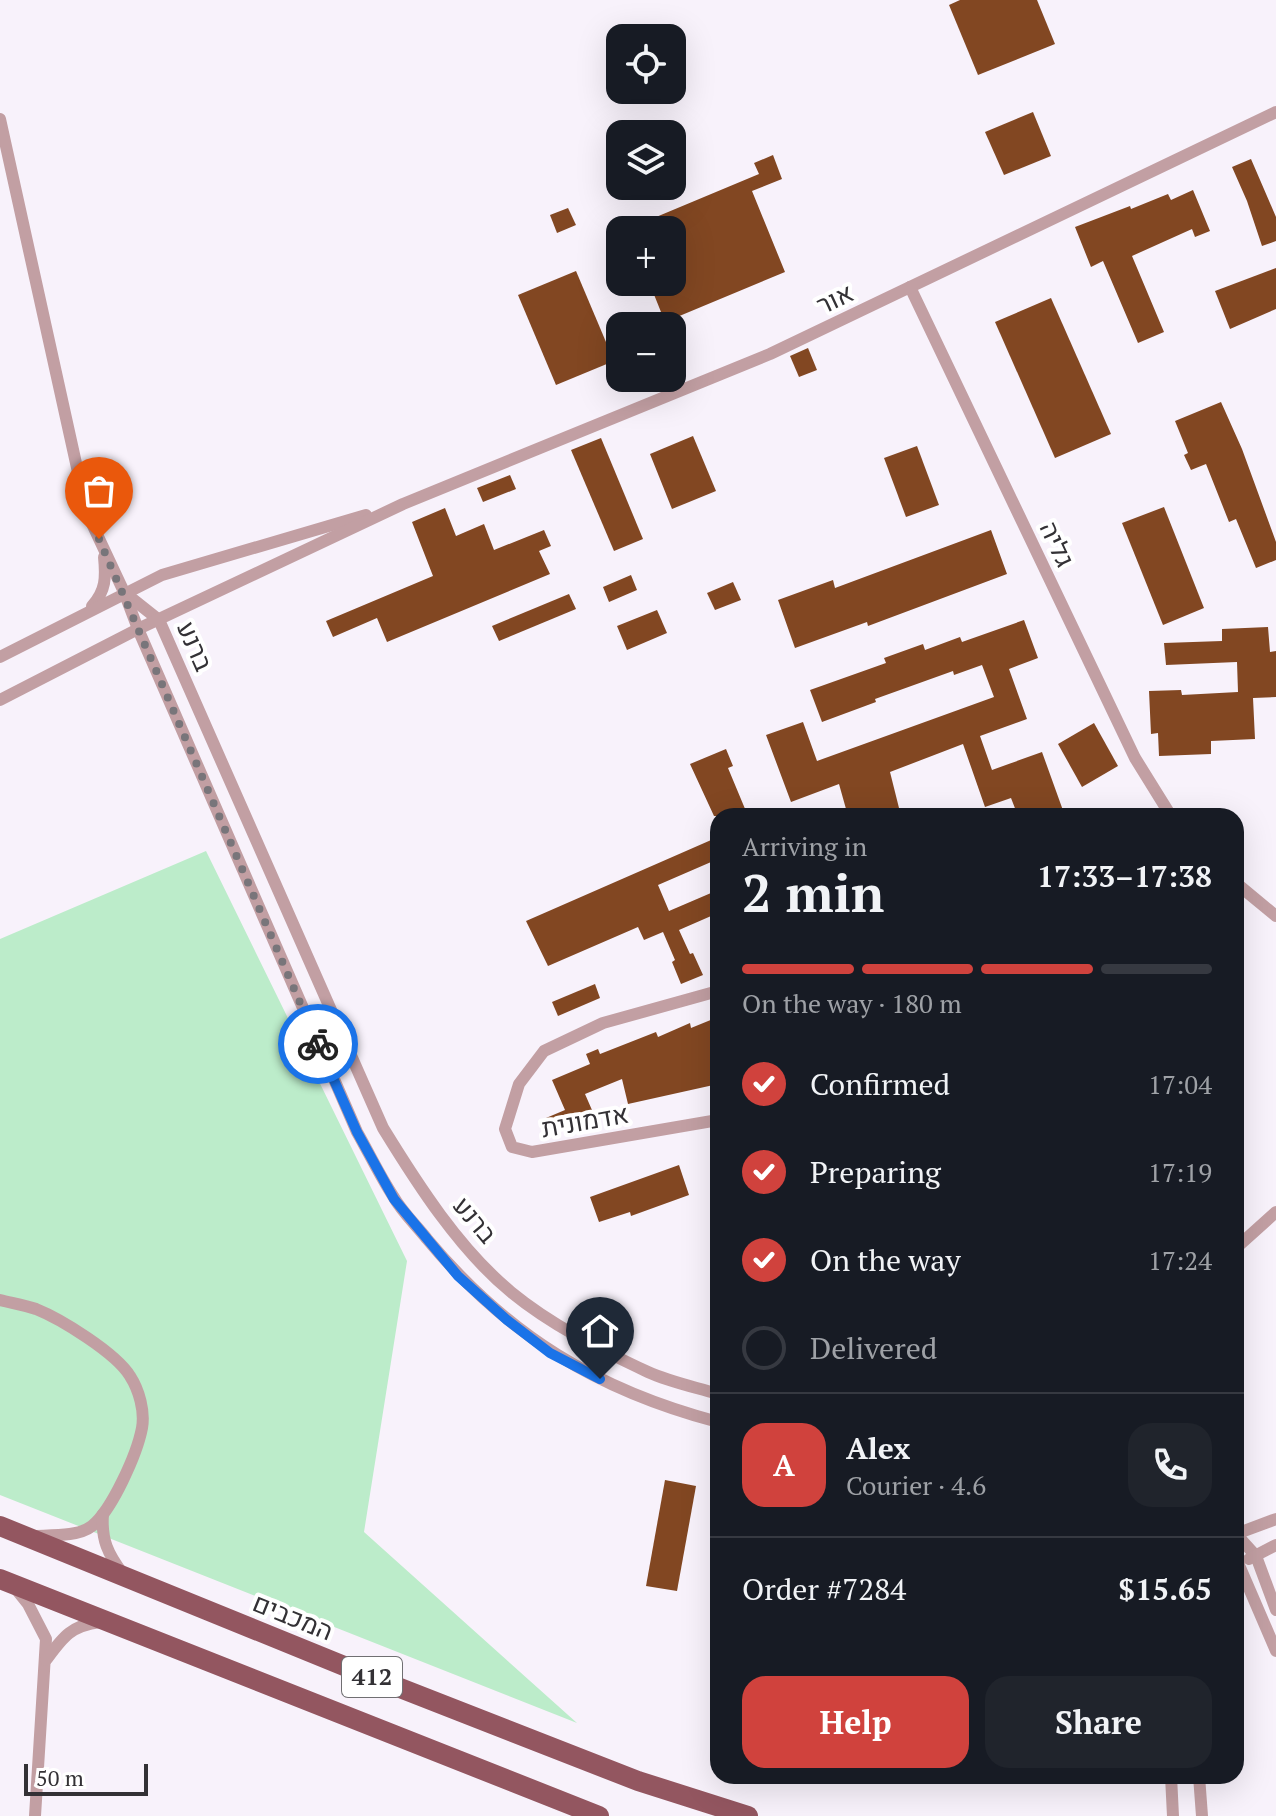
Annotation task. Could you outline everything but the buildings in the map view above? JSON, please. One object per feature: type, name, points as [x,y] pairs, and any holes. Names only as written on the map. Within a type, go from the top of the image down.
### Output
[{"type":"main road","name":"המכבים","points":[[0,1526],[624,1776],[748,1816]]},
{"type":"main road","name":"412","points":[[6,1581],[599,1816]]},
{"type":"street","name":"אור","points":[[403,504],[770,354],[1276,112]]},
{"type":"street","points":[[0,119],[87,513],[104,559],[105,581],[101,597],[87,611]]},
{"type":"street","name":"גליה","points":[[910,287],[1135,758],[1166,808]]},
{"type":"street","points":[[0,657],[162,575],[403,504]]},
{"type":"street","points":[[0,700],[138,629],[403,504]]},
{"type":"street","points":[[87,513],[124,592]]},
{"type":"street","name":"ברנע","points":[[124,592],[159,620],[383,1128],[420,1189],[508,1290],[546,1319],[650,1373],[710,1392]]},
{"type":"street","name":"ברנע","points":[[124,592],[357,1132],[394,1199],[458,1276],[550,1353],[600,1379],[710,1419]]},
{"type":"street","points":[[1244,890],[1276,916]]},
{"type":"street","name":"אדמונית","points":[[710,993],[603,1023],[544,1051],[519,1084],[505,1129],[512,1147],[532,1152],[710,1121]]},
{"type":"street","points":[[412,1221],[431,1203]]},
{"type":"street","points":[[1244,1241],[1276,1212]]},
{"type":"street","points":[[0,1300],[36,1309],[104,1349],[130,1375],[142,1404],[142,1427],[131,1459],[103,1514],[90,1528],[80,1531],[25,1536]]},
{"type":"street","points":[[103,1514],[102,1533],[107,1552],[125,1577]]},
{"type":"street","points":[[1244,1531],[1276,1519]]},
{"type":"street","points":[[1244,1543],[1256,1556],[1276,1610]]},
{"type":"street","points":[[1244,1563],[1276,1545]]},
{"type":"street","points":[[1244,1579],[1276,1651]]},
{"type":"street","points":[[6,1581],[28,1604],[46,1639],[35,1816]]},
{"type":"street","points":[[46,1660],[66,1633],[87,1624],[105,1621]]},
{"type":"street","points":[[1171,1784],[1173,1816]]},
{"type":"street","points":[[1200,1784],[1202,1816]]},
{"type":"green space","points":[[206,851],[407,1261],[364,1532],[577,1723],[0,1495],[0,939]]},
{"type":"way so far","points":[[99,539],[318,1044]]},
{"type":"route","points":[[318,1044],[357,1132],[394,1199],[458,1276],[550,1353],[600,1379]]}]
